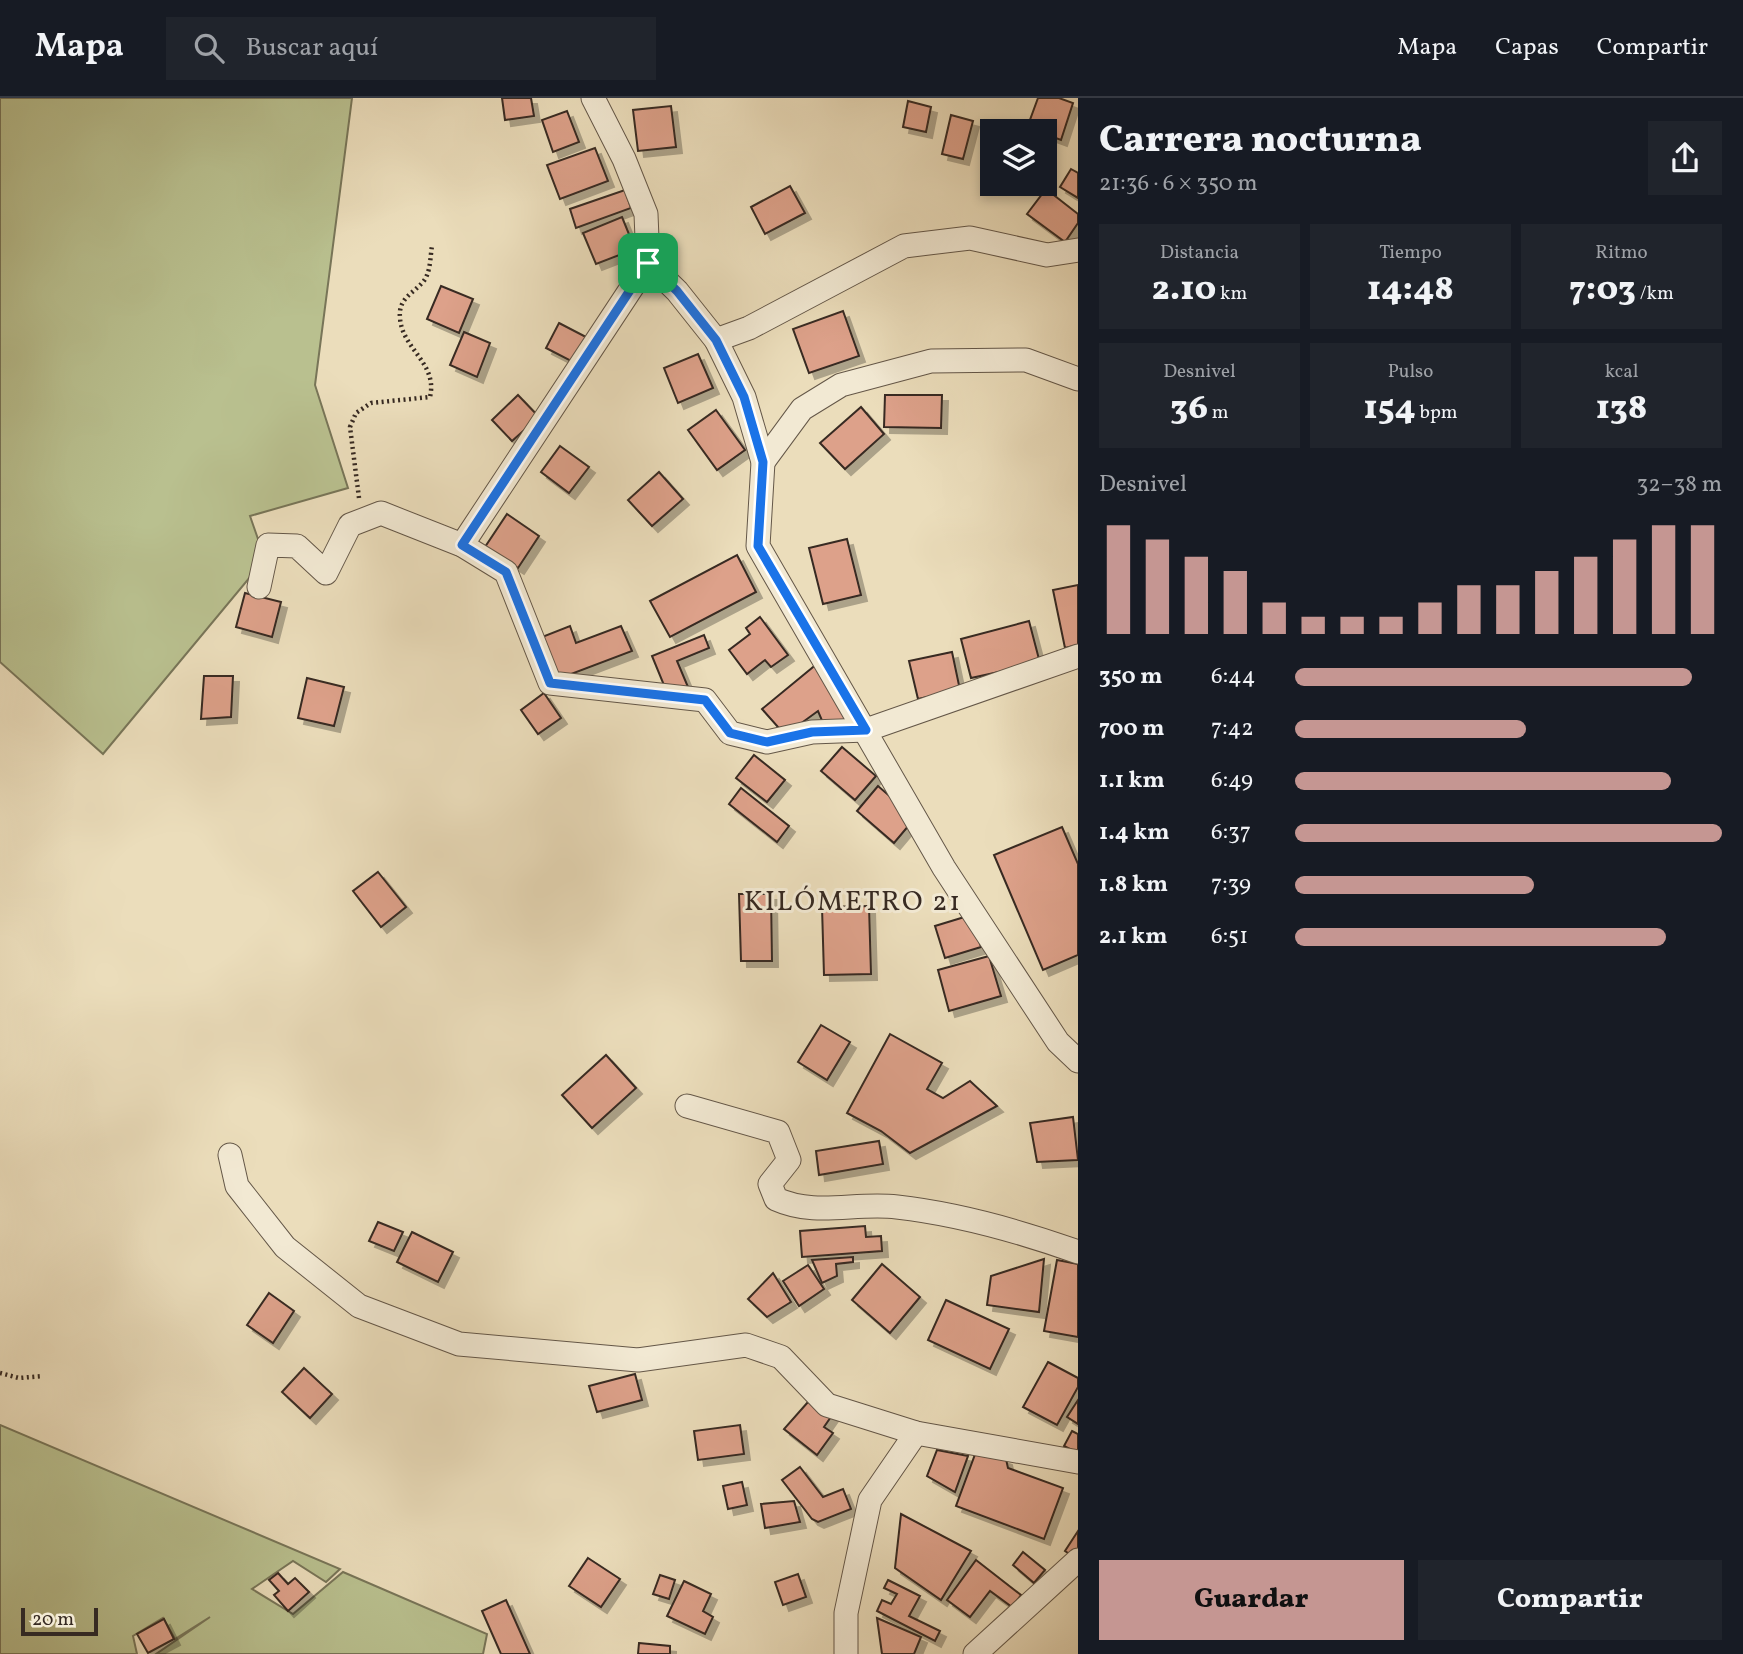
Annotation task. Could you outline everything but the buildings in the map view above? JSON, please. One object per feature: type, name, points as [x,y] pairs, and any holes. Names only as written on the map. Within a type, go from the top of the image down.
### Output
[{"type":"street","points":[[462,545],[648,263],[646,214],[624,159],[593,98]]},
{"type":"street","points":[[716,340],[749,328],[904,246],[970,238],[1047,255],[1078,250]]},
{"type":"street","points":[[648,263],[677,291],[716,340],[744,397],[763,462],[758,546],[944,868],[1078,1061]]},
{"type":"street","points":[[763,462],[802,409],[841,385],[931,361],[1026,360],[1078,379]]},
{"type":"street","points":[[259,587],[268,545],[296,546],[326,573],[350,525],[381,513],[462,545],[506,572],[550,683],[705,700],[730,733],[767,742],[812,732],[866,730],[1078,656]]},
{"type":"street","points":[[687,1106],[778,1132],[789,1160],[770,1184],[776,1199],[797,1209],[893,1206],[960,1217],[1078,1252]]},
{"type":"street","points":[[230,1155],[237,1186],[285,1247],[359,1306],[459,1343],[638,1360],[746,1345],[782,1357],[827,1405],[916,1433],[1078,1462]]},
{"type":"street","points":[[846,1654],[846,1614],[870,1500],[916,1433]]},
{"type":"street","points":[[975,1654],[1078,1560]]},
{"type":"path","points":[[365,519],[357,491],[351,427],[356,412],[371,403],[430,397],[433,384],[427,365],[405,334],[400,320],[400,306],[411,290],[423,282],[429,269],[432,246]]},
{"type":"path","points":[[0,1373],[19,1378],[43,1376]]},
{"type":"green space","points":[[0,98],[352,98],[315,385],[348,488],[250,516],[265,559],[103,754],[0,662]]},
{"type":"green space","points":[[0,1425],[340,1569],[326,1582],[293,1561],[252,1589],[293,1614],[343,1572],[487,1634],[483,1654],[156,1654],[210,1617],[175,1639],[163,1618],[133,1636],[137,1654],[0,1654]]},
{"type":"district","name":"KILÓMETRO 21","points":[[853,900]]},
{"type":"route","points":[[648,263],[677,291],[716,340],[744,397],[763,462],[758,546],[866,730],[812,732],[767,742],[730,733],[705,700],[550,683],[506,572],[462,545],[648,263]]}]
